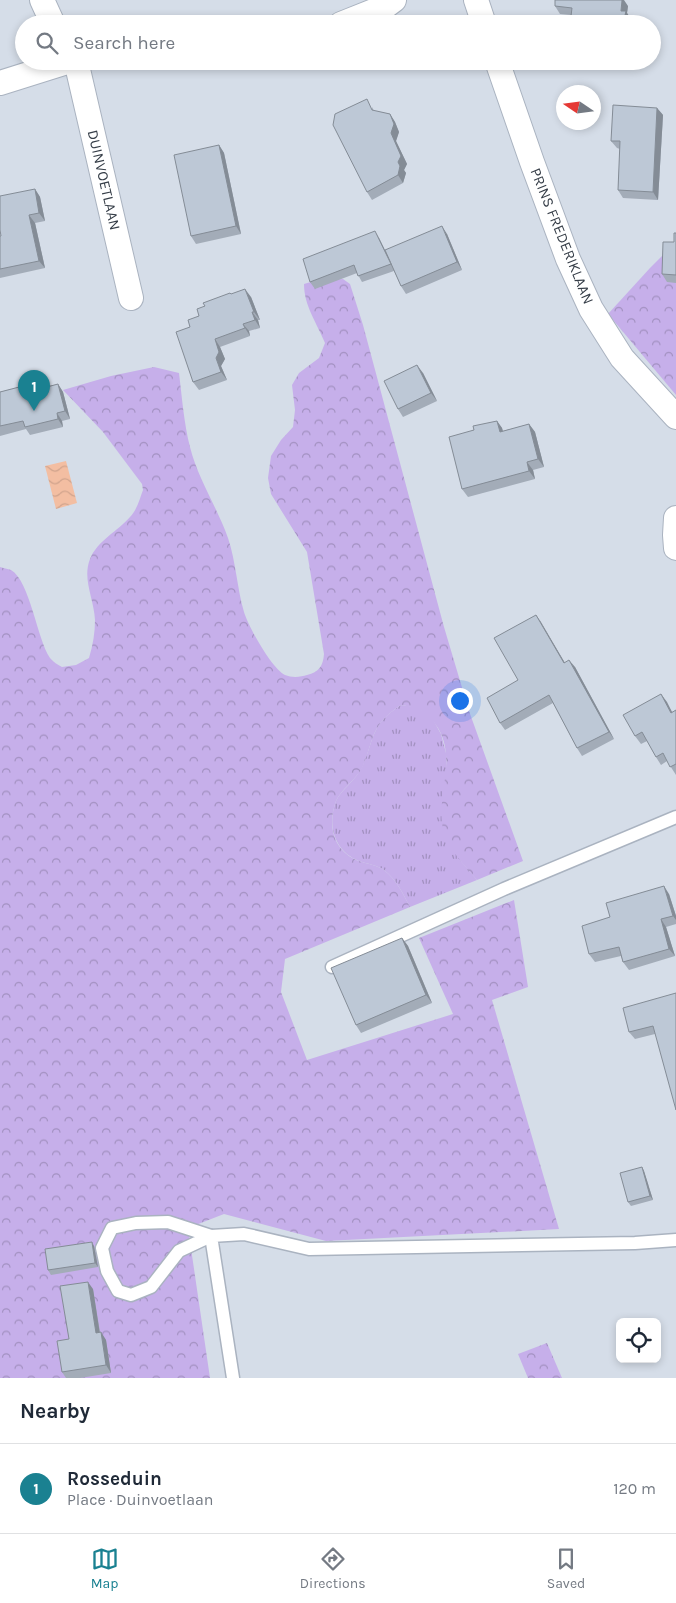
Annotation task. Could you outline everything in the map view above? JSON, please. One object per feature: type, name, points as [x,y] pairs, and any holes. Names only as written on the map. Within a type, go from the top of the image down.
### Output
[{"type":"street","points":[[42,0],[48,15]]},
{"type":"street","points":[[364,15],[386,6],[394,0]]},
{"type":"street","points":[[476,0],[481,15]]},
{"type":"street","points":[[0,83],[41,70]]},
{"type":"street","name":"DUINVOETLAAN","points":[[78,70],[131,298]]},
{"type":"street","name":"PRINS FREDERIKLAAN","points":[[500,70],[568,259],[591,309],[622,358],[676,417]]},
{"type":"street","points":[[676,518],[674,535],[676,548]]},
{"type":"lane","points":[[332,967],[504,889],[676,817]]},
{"type":"lane","points":[[211,1236],[179,1251],[151,1287],[131,1295],[118,1291],[107,1271],[102,1248],[112,1228],[136,1223],[168,1222],[211,1236],[244,1234],[309,1248],[635,1243],[676,1240]]},
{"type":"lane","points":[[211,1236],[233,1378]]},
{"type":"shaded area","points":[[0,0],[676,0],[676,1378],[0,1378]]},
{"type":"green space","points":[[676,242],[676,395],[608,314]]},
{"type":"green space","points":[[343,279],[350,284],[363,325],[444,627],[469,711],[523,861],[477,880],[458,858],[444,833],[442,820],[446,767],[444,741],[438,728],[427,714],[418,709],[401,705],[391,712],[378,726],[362,768],[338,797],[333,810],[332,828],[334,836],[343,851],[350,857],[375,866],[389,874],[410,907],[285,959],[281,992],[307,1060],[453,1014],[419,938],[514,900],[528,987],[492,1000],[559,1229],[326,1241],[224,1214],[188,1228],[210,1378],[0,1378],[0,567],[11,570],[18,576],[28,598],[45,649],[51,659],[62,667],[76,665],[89,658],[94,639],[95,620],[87,574],[90,559],[108,536],[132,514],[143,490],[142,484],[103,432],[63,390],[111,376],[154,367],[179,373],[185,420],[193,459],[228,538],[244,612],[250,627],[267,656],[285,675],[293,677],[302,676],[317,670],[323,662],[324,654],[307,552],[271,494],[268,478],[271,456],[281,440],[293,427],[295,410],[292,385],[299,373],[319,358],[325,343],[306,300],[304,284],[314,281]]},
{"type":"green space","points":[[401,705],[416,707],[431,716],[441,734],[446,753],[446,777],[460,860],[477,880],[410,907],[389,874],[375,866],[350,857],[344,851],[338,844],[335,836],[332,819],[336,801],[362,767],[378,726],[391,712]]},
{"type":"green space","points":[[547,1343],[562,1378],[528,1378],[518,1354]]},
{"type":"water","points":[[66,461],[77,503],[56,509],[45,466]]},
{"type":"building","points":[[555,0],[622,0],[621,11],[626,11],[625,15],[571,15],[572,8],[555,6]]},
{"type":"building","points":[[367,99],[372,110],[390,114],[394,124],[391,133],[401,156],[398,162],[400,166],[398,175],[367,192],[333,125],[335,114]]},
{"type":"building","points":[[613,105],[657,108],[653,192],[618,190],[620,141],[611,141]]},
{"type":"building","points":[[219,145],[236,226],[191,236],[174,155]]},
{"type":"building","points":[[35,189],[39,213],[29,215],[39,261],[0,269],[0,196]]},
{"type":"building","points":[[442,226],[457,262],[401,286],[385,250]]},
{"type":"building","points":[[375,231],[391,264],[358,276],[354,265],[310,282],[303,259]]},
{"type":"building","points":[[674,233],[676,233],[676,275],[662,274],[663,242],[674,242]]},
{"type":"building","points":[[245,289],[254,312],[252,312],[255,320],[243,324],[245,328],[215,339],[219,352],[216,358],[221,372],[193,382],[176,332],[190,327],[188,320],[199,316],[197,309],[205,306],[203,303]]},
{"type":"building","points":[[417,365],[431,393],[398,409],[384,381]]},
{"type":"building","points":[[46,380],[47,387],[58,384],[65,411],[57,413],[58,419],[25,427],[23,421],[0,426],[0,392]]},
{"type":"building","points":[[497,421],[500,432],[529,424],[538,459],[527,462],[529,471],[462,489],[449,437],[474,430],[473,426]]},
{"type":"building","points":[[536,615],[564,663],[569,660],[609,732],[577,748],[549,695],[500,723],[487,698],[518,680],[494,638]]},
{"type":"building","points":[[661,694],[671,713],[676,710],[676,764],[670,767],[663,753],[656,757],[642,732],[635,736],[623,715]]},
{"type":"building","points":[[664,886],[673,916],[661,919],[669,949],[623,962],[619,947],[589,954],[582,926],[610,917],[606,903]]},
{"type":"building","points":[[402,938],[426,995],[356,1025],[331,968]]},
{"type":"building","points":[[676,993],[676,1110],[653,1026],[629,1032],[623,1008]]},
{"type":"building","points":[[642,1167],[650,1196],[628,1202],[620,1173]]},
{"type":"building","points":[[92,1242],[95,1263],[48,1270],[45,1249]]},
{"type":"building","points":[[88,1282],[96,1333],[101,1332],[106,1365],[62,1372],[57,1341],[69,1339],[60,1286]]},
{"type":"place","name":"Rosseduin","points":[[34,411]]}]
